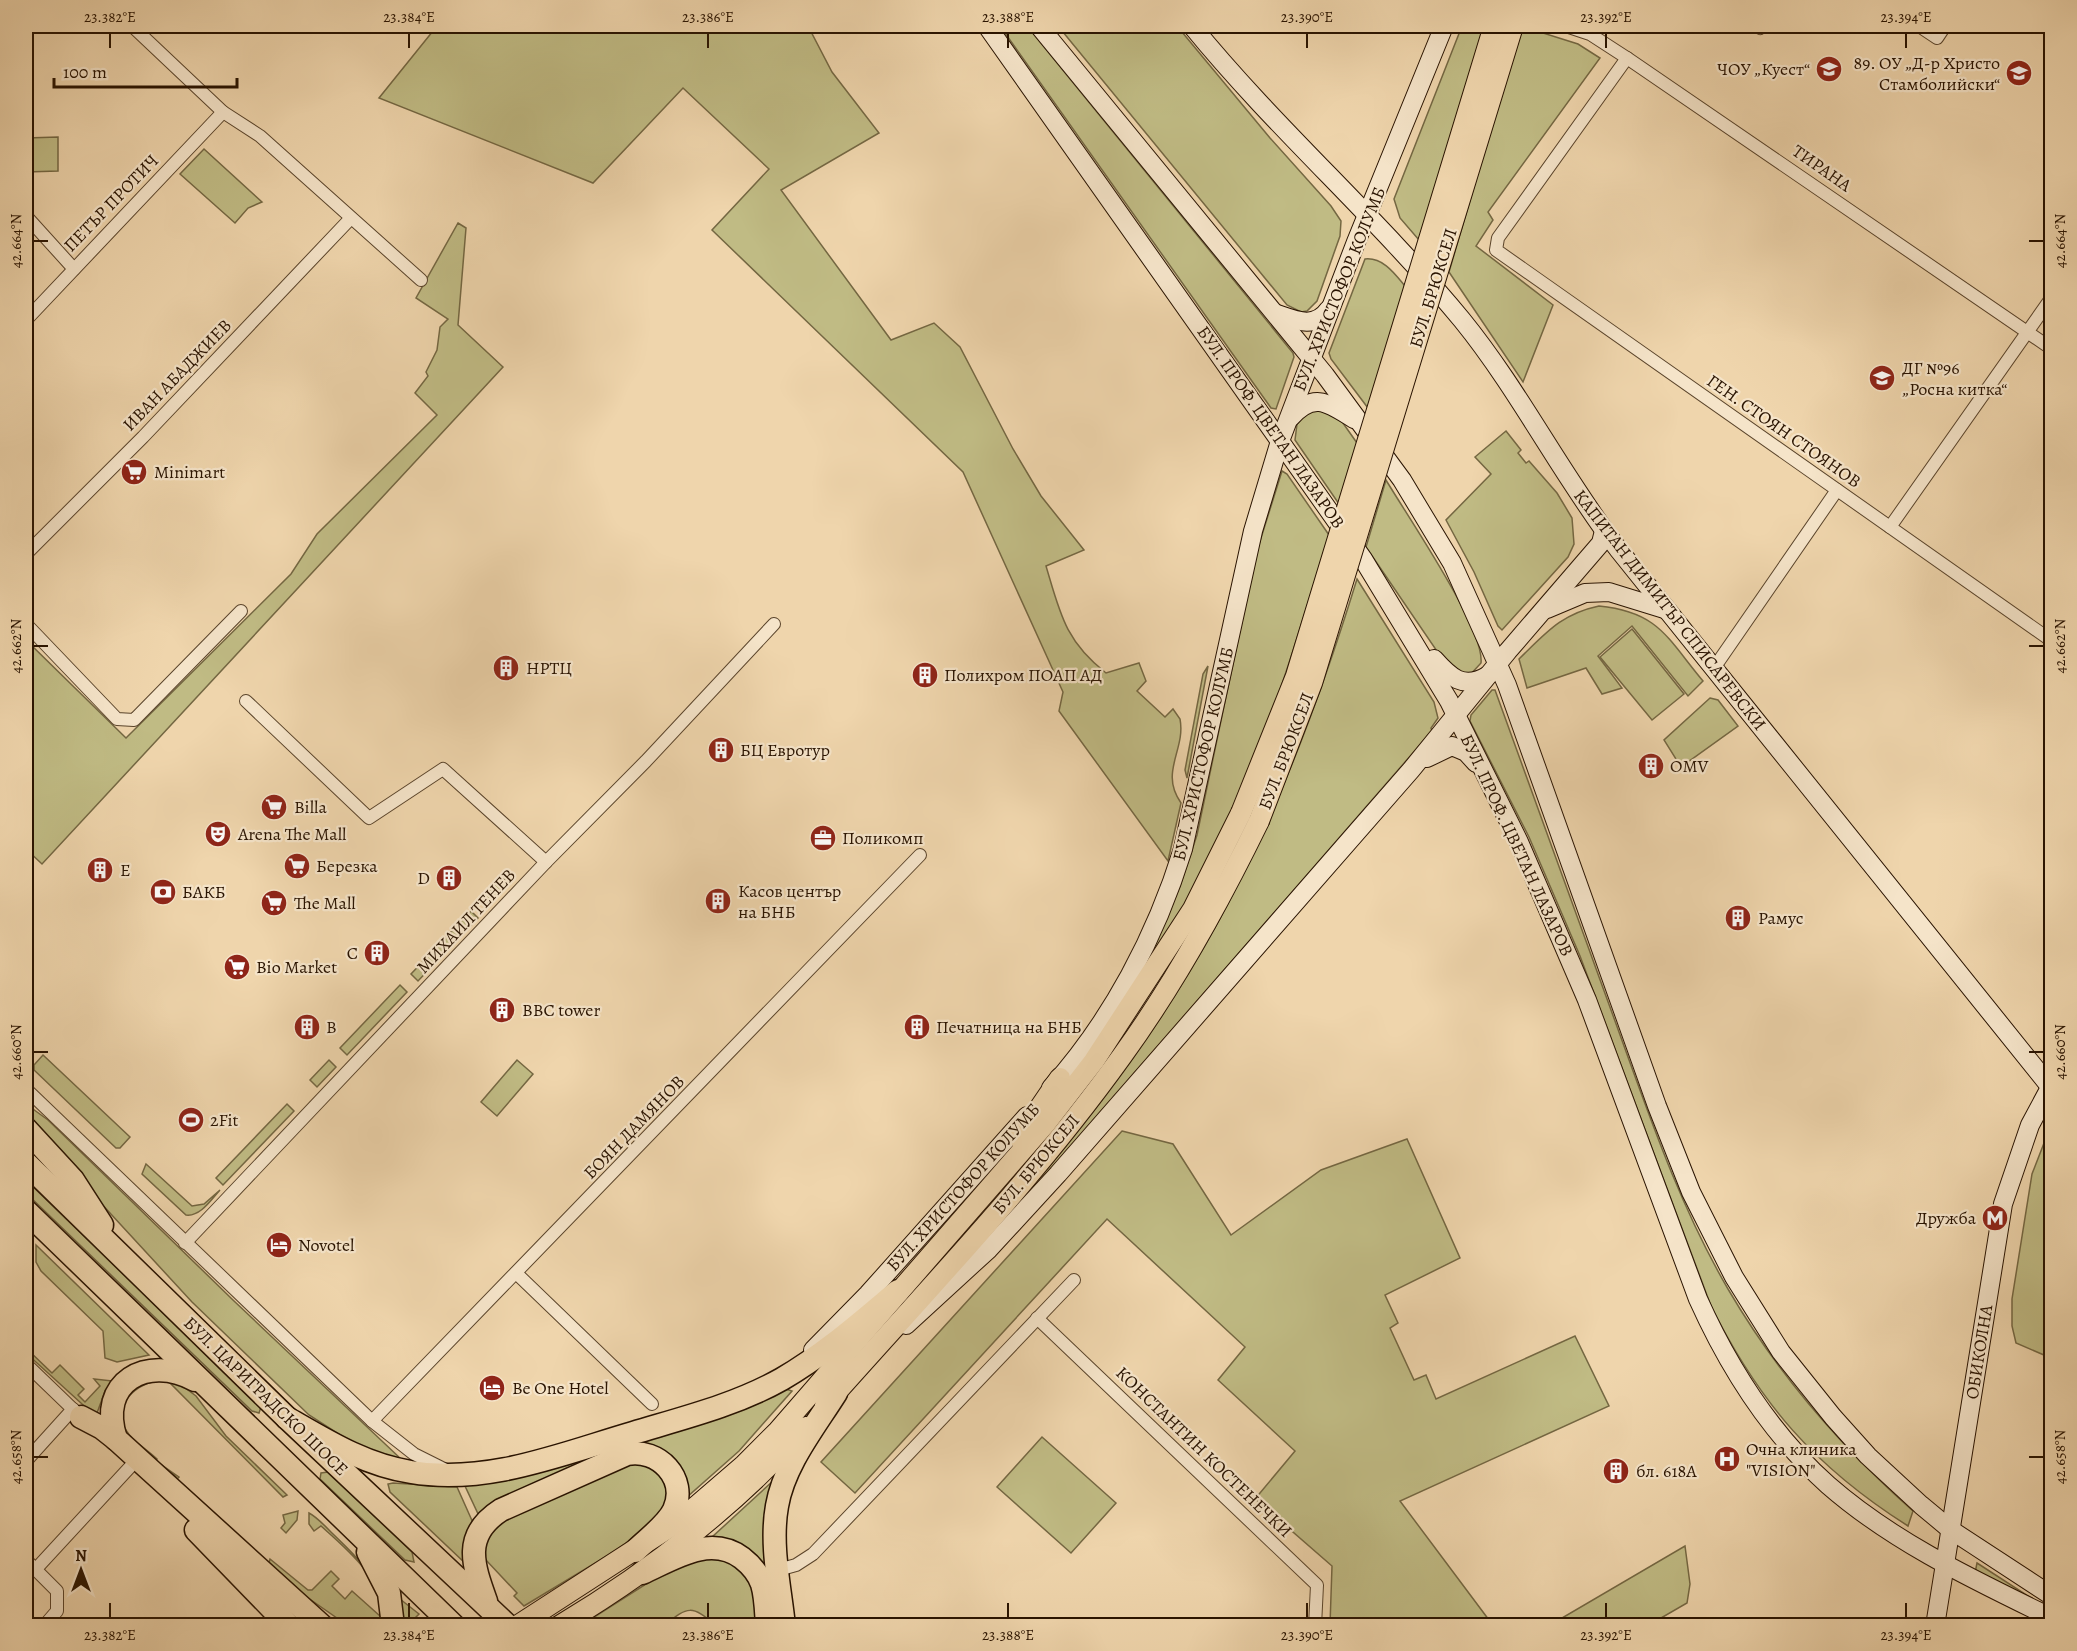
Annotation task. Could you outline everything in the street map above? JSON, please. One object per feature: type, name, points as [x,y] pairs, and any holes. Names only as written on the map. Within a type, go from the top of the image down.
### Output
[{"type":"highway","points":[[26,1129],[73,1180],[122,1256]]},
{"type":"highway","name":"БУЛ. ЦАРИГРАДСКО ШОСЕ","points":[[26,1163],[287,1418],[508,1626]]},
{"type":"highway","name":"БУЛ. ЦАРИГРАДСКО ШОСЕ","points":[[26,1211],[454,1626]]},
{"type":"highway","points":[[287,1418],[368,1462],[413,1473],[461,1476],[516,1468],[726,1404],[780,1379],[834,1345],[898,1291]]},
{"type":"highway","points":[[116,1439],[110,1412],[115,1395],[127,1382],[144,1372],[164,1369],[184,1374],[219,1398]]},
{"type":"highway","points":[[784,1626],[775,1529],[779,1495],[794,1461],[836,1393]]},
{"type":"highway","points":[[77,1413],[116,1439],[322,1626]]},
{"type":"highway","points":[[77,1413],[94,1434],[289,1626]]},
{"type":"highway","points":[[488,1606],[476,1573],[474,1550],[477,1534],[488,1519],[501,1510],[627,1455],[642,1453],[658,1458],[665,1464],[674,1479],[677,1499],[670,1516],[635,1551]]},
{"type":"highway","points":[[355,1530],[385,1583],[391,1603],[393,1626]]},
{"type":"highway","points":[[642,1574],[698,1549],[730,1551],[749,1563],[759,1577],[764,1591],[768,1626]]},
{"type":"main road","name":"БУЛ. ПРОФ. ЦВЕТАН ЛАЗАРОВ","points":[[987,26],[1363,559],[1409,631],[1456,715],[1530,866],[1582,991],[1698,1299],[1725,1355],[1760,1409],[1814,1472],[1865,1514],[1945,1565],[2052,1618]]},
{"type":"main road","name":"БУЛ. ПРОФ. ЦВЕТАН ЛАЗАРОВ","points":[[1039,26],[1276,314],[1363,425],[1402,480],[1452,563],[1657,1106],[1715,1242],[1781,1352],[1813,1394],[1868,1456],[1951,1530],[2052,1596]]},
{"type":"main road","name":"КАПИТАН ДИМИТЪР СПИСАРЕВСКИ","points":[[1192,26],[1236,77],[1368,214],[1474,335],[1604,531],[1664,609],[2051,1087]]},
{"type":"main road","name":"БУЛ. ХРИСТОФОР КОЛУМБ","points":[[780,1379],[868,1294],[1060,1078],[1103,1020],[1155,928],[1183,849],[1253,531],[1280,441],[1330,308],[1444,26]]},
{"type":"main road","name":"БУЛ. БРЮКСЕЛ","points":[[856,1371],[1036,1167],[1112,1070],[1178,972],[1220,899],[1250,817],[1296,676],[1494,26]]},
{"type":"main road","name":"БУЛ. БРЮКСЕЛ","points":[[981,1198],[1046,1123],[1124,1018],[1250,817],[1315,673],[1513,26]]},
{"type":"main road","points":[[1276,314],[1308,323],[1324,316],[1330,308]]},
{"type":"main road","points":[[1287,421],[1301,407],[1317,402],[1331,405],[1363,425]]},
{"type":"main road","points":[[559,1626],[642,1574],[728,1506],[769,1466],[856,1371],[997,1241],[1411,770],[1601,543],[1604,531]]},
{"type":"main road","points":[[1543,611],[1585,592],[1609,592],[1664,609]]},
{"type":"main road","points":[[1409,631],[1455,680],[1469,683],[1493,670]]},
{"type":"main road","points":[[1411,770],[1438,750],[1452,746],[1466,752],[1487,776]]},
{"type":"main road","points":[[981,1198],[1060,1078]]},
{"type":"main road","name":"ОБИКОЛНА","points":[[1935,1626],[2003,1204],[2025,1137],[2051,1087]]},
{"type":"main road","name":"БУЛ. ХРИСТОФОР КОЛУМБ","points":[[517,1626],[679,1521],[744,1465],[778,1431],[981,1198]]},
{"type":"street","points":[[132,26],[223,112],[260,135],[421,280]]},
{"type":"street","name":"ТИРАНА","points":[[1566,26],[1594,30],[1627,58],[2052,349]]},
{"type":"street","points":[[1757,26],[1760,28],[1762,26]]},
{"type":"street","points":[[1919,26],[1937,38],[1945,26]]},
{"type":"street","name":"ГЕН. СТОЯН СТОЯНОВ","points":[[1627,58],[1498,238],[1496,250],[2052,641]]},
{"type":"street","name":"ПЕТЪР ПРОТИЧ","points":[[26,320],[223,112]]},
{"type":"street","points":[[26,216],[74,269]]},
{"type":"street","name":"ИВАН АБАДЖИЕВ","points":[[26,554],[143,437],[351,218]]},
{"type":"street","points":[[1890,527],[2052,297]]},
{"type":"street","points":[[1714,668],[1837,490]]},
{"type":"street","points":[[26,624],[117,719],[134,720],[241,611]]},
{"type":"street","name":"МИХАИЛ ТЕНЕВ","points":[[185,1243],[774,624]]},
{"type":"street","points":[[246,701],[369,818],[443,769],[546,862]]},
{"type":"street","name":"БОЯН ДАМЯНОВ","points":[[372,1421],[920,855]]},
{"type":"street","points":[[26,1089],[372,1421],[414,1454],[461,1476]]},
{"type":"street","points":[[26,1099],[59,1122]]},
{"type":"street","points":[[516,1273],[652,1404]]},
{"type":"street","points":[[778,1570],[796,1565],[813,1554],[1074,1280]]},
{"type":"street","name":"КОНСТАНТИН КОСТЕНЕЧКИ","points":[[1037,1318],[1317,1585],[1315,1626]]},
{"type":"street","points":[[26,1364],[77,1413],[26,1461]]},
{"type":"street","points":[[35,1570],[130,1467]]},
{"type":"street","points":[[26,1560],[57,1591],[57,1611],[44,1626]]},
{"type":"shaded area","points":[[437,26],[808,26],[832,72],[879,133],[781,190],[891,340],[934,323],[960,347],[1013,449],[1041,496],[1084,550],[1046,566],[1066,625],[1081,649],[1106,673],[1139,663],[1146,681],[1137,691],[1165,717],[1173,709],[1180,719],[1180,741],[1172,781],[1181,803],[1168,861],[1059,711],[1063,692],[963,472],[712,230],[769,169],[683,88],[593,183],[379,98]]},
{"type":"shaded area","points":[[1000,26],[1027,26],[1293,353],[1294,357],[1276,409],[1271,408]]},
{"type":"shaded area","points":[[1058,26],[1177,26],[1270,138],[1331,206],[1341,221],[1340,236],[1317,301],[1307,311],[1301,312],[1287,305]]},
{"type":"shaded area","points":[[1462,26],[1484,26],[1419,240],[1400,218],[1394,199]]},
{"type":"shaded area","points":[[1521,26],[1578,44],[1600,58],[1488,212],[1493,220],[1476,246],[1553,305],[1523,382],[1449,272]]},
{"type":"shaded area","points":[[58,137],[58,171],[26,172],[26,138]]},
{"type":"shaded area","points":[[204,149],[262,202],[248,208],[235,223],[180,174]]},
{"type":"shaded area","points":[[458,223],[466,228],[458,325],[503,367],[42,864],[26,849],[26,769],[31,763],[26,758],[27,641],[126,738],[291,574],[317,534],[437,415],[415,393],[428,376],[426,372],[437,350],[440,327],[448,319],[416,298]]},
{"type":"shaded area","points":[[1365,259],[1383,264],[1405,286],[1368,408],[1331,359],[1329,353]]},
{"type":"shaded area","points":[[1312,408],[1338,416],[1357,443],[1339,504],[1295,440],[1297,424]]},
{"type":"shaded area","points":[[1506,431],[1521,450],[1518,453],[1526,463],[1529,461],[1557,493],[1572,518],[1574,544],[1568,557],[1502,630],[1446,520],[1491,474],[1475,457]]},
{"type":"shaded area","points":[[1282,471],[1287,474],[1329,535],[1280,692],[1251,769],[1218,843],[1198,881],[1131,993],[1180,886],[1197,835],[1256,554]]},
{"type":"shaded area","points":[[1386,480],[1458,599],[1471,625],[1479,647],[1481,663],[1469,676],[1445,663],[1366,547]]},
{"type":"shaded area","points":[[1357,579],[1434,702],[1438,718],[1431,728],[1432,731],[1032,1191],[952,1276],[1105,1094],[1152,1030],[1186,978],[1246,869],[1272,812],[1318,697]]},
{"type":"shaded area","points":[[1599,606],[1636,614],[1649,621],[1670,640],[1703,681],[1688,696],[1632,626],[1598,656],[1622,688],[1602,694],[1586,668],[1527,688],[1519,659],[1564,619]]},
{"type":"shaded area","points":[[1632,629],[1684,694],[1652,720],[1600,657]]},
{"type":"shaded area","points":[[1208,666],[1187,778],[1185,770],[1203,674]]},
{"type":"shaded area","points":[[1492,690],[1495,690],[1652,1124],[1679,1191],[1710,1257],[1767,1350],[1812,1408],[1886,1487],[1913,1511],[1908,1526],[1845,1481],[1793,1431],[1749,1373],[1711,1306],[1580,956],[1529,837],[1470,721],[1471,715]]},
{"type":"shaded area","points":[[1710,698],[1718,700],[1738,726],[1681,767],[1664,740]]},
{"type":"shaded area","points":[[502,877],[510,884],[490,905],[483,898]]},
{"type":"shaded area","points":[[471,911],[478,918],[418,981],[411,974]]},
{"type":"shaded area","points":[[400,985],[407,992],[347,1055],[340,1048]]},
{"type":"shaded area","points":[[43,1055],[130,1137],[120,1148],[116,1148],[34,1070],[34,1065]]},
{"type":"shaded area","points":[[329,1060],[336,1067],[317,1087],[310,1080]]},
{"type":"shaded area","points":[[517,1060],[533,1074],[497,1116],[481,1102]]},
{"type":"shaded area","points":[[26,1104],[48,1120],[401,1459],[377,1453],[351,1442],[309,1415],[192,1302],[39,1136],[26,1121]]},
{"type":"shaded area","points":[[287,1104],[294,1111],[223,1185],[216,1178]]},
{"type":"shaded area","points":[[1122,1131],[1173,1144],[1231,1235],[1321,1170],[1407,1139],[1460,1258],[1385,1295],[1398,1323],[1390,1328],[1414,1380],[1426,1375],[1436,1399],[1575,1336],[1609,1406],[1400,1501],[1489,1620],[1505,1625],[1330,1625],[1332,1566],[1255,1499],[1295,1451],[1218,1380],[1245,1347],[1107,1219],[855,1493],[821,1462]]},
{"type":"shaded area","points":[[2052,1137],[2051,1358],[2016,1343],[2012,1326],[2012,1299],[2032,1174],[2046,1138]]},
{"type":"shaded area","points":[[146,1164],[192,1206],[204,1204],[220,1190],[201,1211],[186,1215],[142,1174]]},
{"type":"shaded area","points":[[26,1180],[261,1407],[259,1413],[252,1411],[26,1193]]},
{"type":"shaded area","points":[[36,1245],[149,1355],[117,1362],[105,1358],[103,1331],[41,1271],[36,1262]]},
{"type":"shaded area","points":[[26,1348],[52,1373],[60,1365],[84,1389],[78,1395],[85,1402],[100,1386],[94,1379],[113,1381],[105,1391],[97,1413],[93,1414],[26,1353]]},
{"type":"shaded area","points":[[152,1377],[173,1379],[196,1396],[226,1436],[287,1495],[283,1497],[168,1381],[149,1383],[132,1393],[122,1410],[122,1420],[132,1438],[157,1459],[156,1461],[179,1477],[175,1481],[176,1477],[168,1470],[165,1472],[143,1454],[124,1433],[120,1415],[121,1407],[130,1392]]},
{"type":"shaded area","points":[[786,1389],[792,1391],[739,1451],[687,1497],[656,1449],[480,1518],[465,1486],[524,1476]]},
{"type":"shaded area","points":[[1042,1437],[1116,1503],[1071,1553],[997,1487]]},
{"type":"shaded area","points":[[628,1461],[657,1467],[670,1496],[655,1523],[607,1556],[524,1606],[514,1596],[517,1593],[485,1559],[484,1543],[495,1523]]},
{"type":"shaded area","points":[[328,1472],[412,1552],[414,1562],[405,1560],[320,1479],[321,1473]]},
{"type":"shaded area","points":[[774,1480],[773,1583],[711,1538]]},
{"type":"shaded area","points":[[388,1484],[457,1487],[474,1525],[465,1563],[390,1492]]},
{"type":"shaded area","points":[[298,1511],[297,1520],[286,1533],[281,1528],[285,1523],[283,1515]]},
{"type":"shaded area","points":[[309,1513],[353,1554],[362,1564],[377,1588],[362,1566],[340,1543],[321,1526],[314,1531],[309,1524]]},
{"type":"shaded area","points":[[1685,1546],[1690,1584],[1687,1603],[1649,1625],[1550,1625]]},
{"type":"shaded area","points":[[725,1556],[751,1577],[760,1625],[715,1625],[701,1614],[690,1610],[679,1614],[665,1625],[580,1626],[682,1561]]},
{"type":"shaded area","points":[[270,1559],[308,1590],[312,1590],[331,1571],[339,1579],[332,1586],[345,1599],[352,1591],[380,1616],[381,1604],[383,1625],[347,1625],[301,1593],[269,1563]]},
{"type":"shaded area","points":[[1977,1563],[2045,1607],[1975,1573]]},
{"type":"shaded area","points":[[400,1599],[419,1614],[414,1619],[414,1624],[404,1625]]},
{"type":"place","name":"ЧОУ „Куест“","points":[[1829,69]]},
{"type":"place","name":"89. ОУ „Д-р Христо Стамболийски“","points":[[2019,73]]},
{"type":"place","name":"ДГ №96 „Росна китка“","points":[[1882,378]]},
{"type":"place","name":"Minimart","points":[[134,472]]},
{"type":"place","name":"НРТЦ","points":[[506,668]]},
{"type":"place","name":"Полихром ПОАП АД","points":[[925,675]]},
{"type":"place","name":"БЦ Евротур","points":[[721,750]]},
{"type":"place","name":"OMV","points":[[1651,766]]},
{"type":"place","name":"Billa","points":[[274,807]]},
{"type":"place","name":"Arena The Mall","points":[[218,834]]},
{"type":"place","name":"Поликомп","points":[[823,838]]},
{"type":"place","name":"Березка","points":[[297,866]]},
{"type":"place","name":"E","points":[[100,870]]},
{"type":"place","name":"D","points":[[449,878]]},
{"type":"place","name":"БАКБ","points":[[163,892]]},
{"type":"place","name":"Касов център на БНБ","points":[[718,901]]},
{"type":"place","name":"The Mall","points":[[274,903]]},
{"type":"place","name":"Рамус","points":[[1738,918]]},
{"type":"place","name":"C","points":[[377,953]]},
{"type":"place","name":"Bio Market","points":[[237,967]]},
{"type":"place","name":"BBC tower","points":[[502,1010]]},
{"type":"place","name":"B","points":[[307,1027]]},
{"type":"place","name":"Печатница на БНБ","points":[[917,1027]]},
{"type":"place","name":"2Fit","points":[[191,1120]]},
{"type":"place","name":"Дружба","points":[[1995,1218]]},
{"type":"place","name":"Novotel","points":[[279,1245]]},
{"type":"place","name":"Be One Hotel","points":[[492,1388]]},
{"type":"place","name":"Очна клиника \"VISION\"","points":[[1727,1459]]},
{"type":"place","name":"бл. 618А","points":[[1616,1471]]}]
